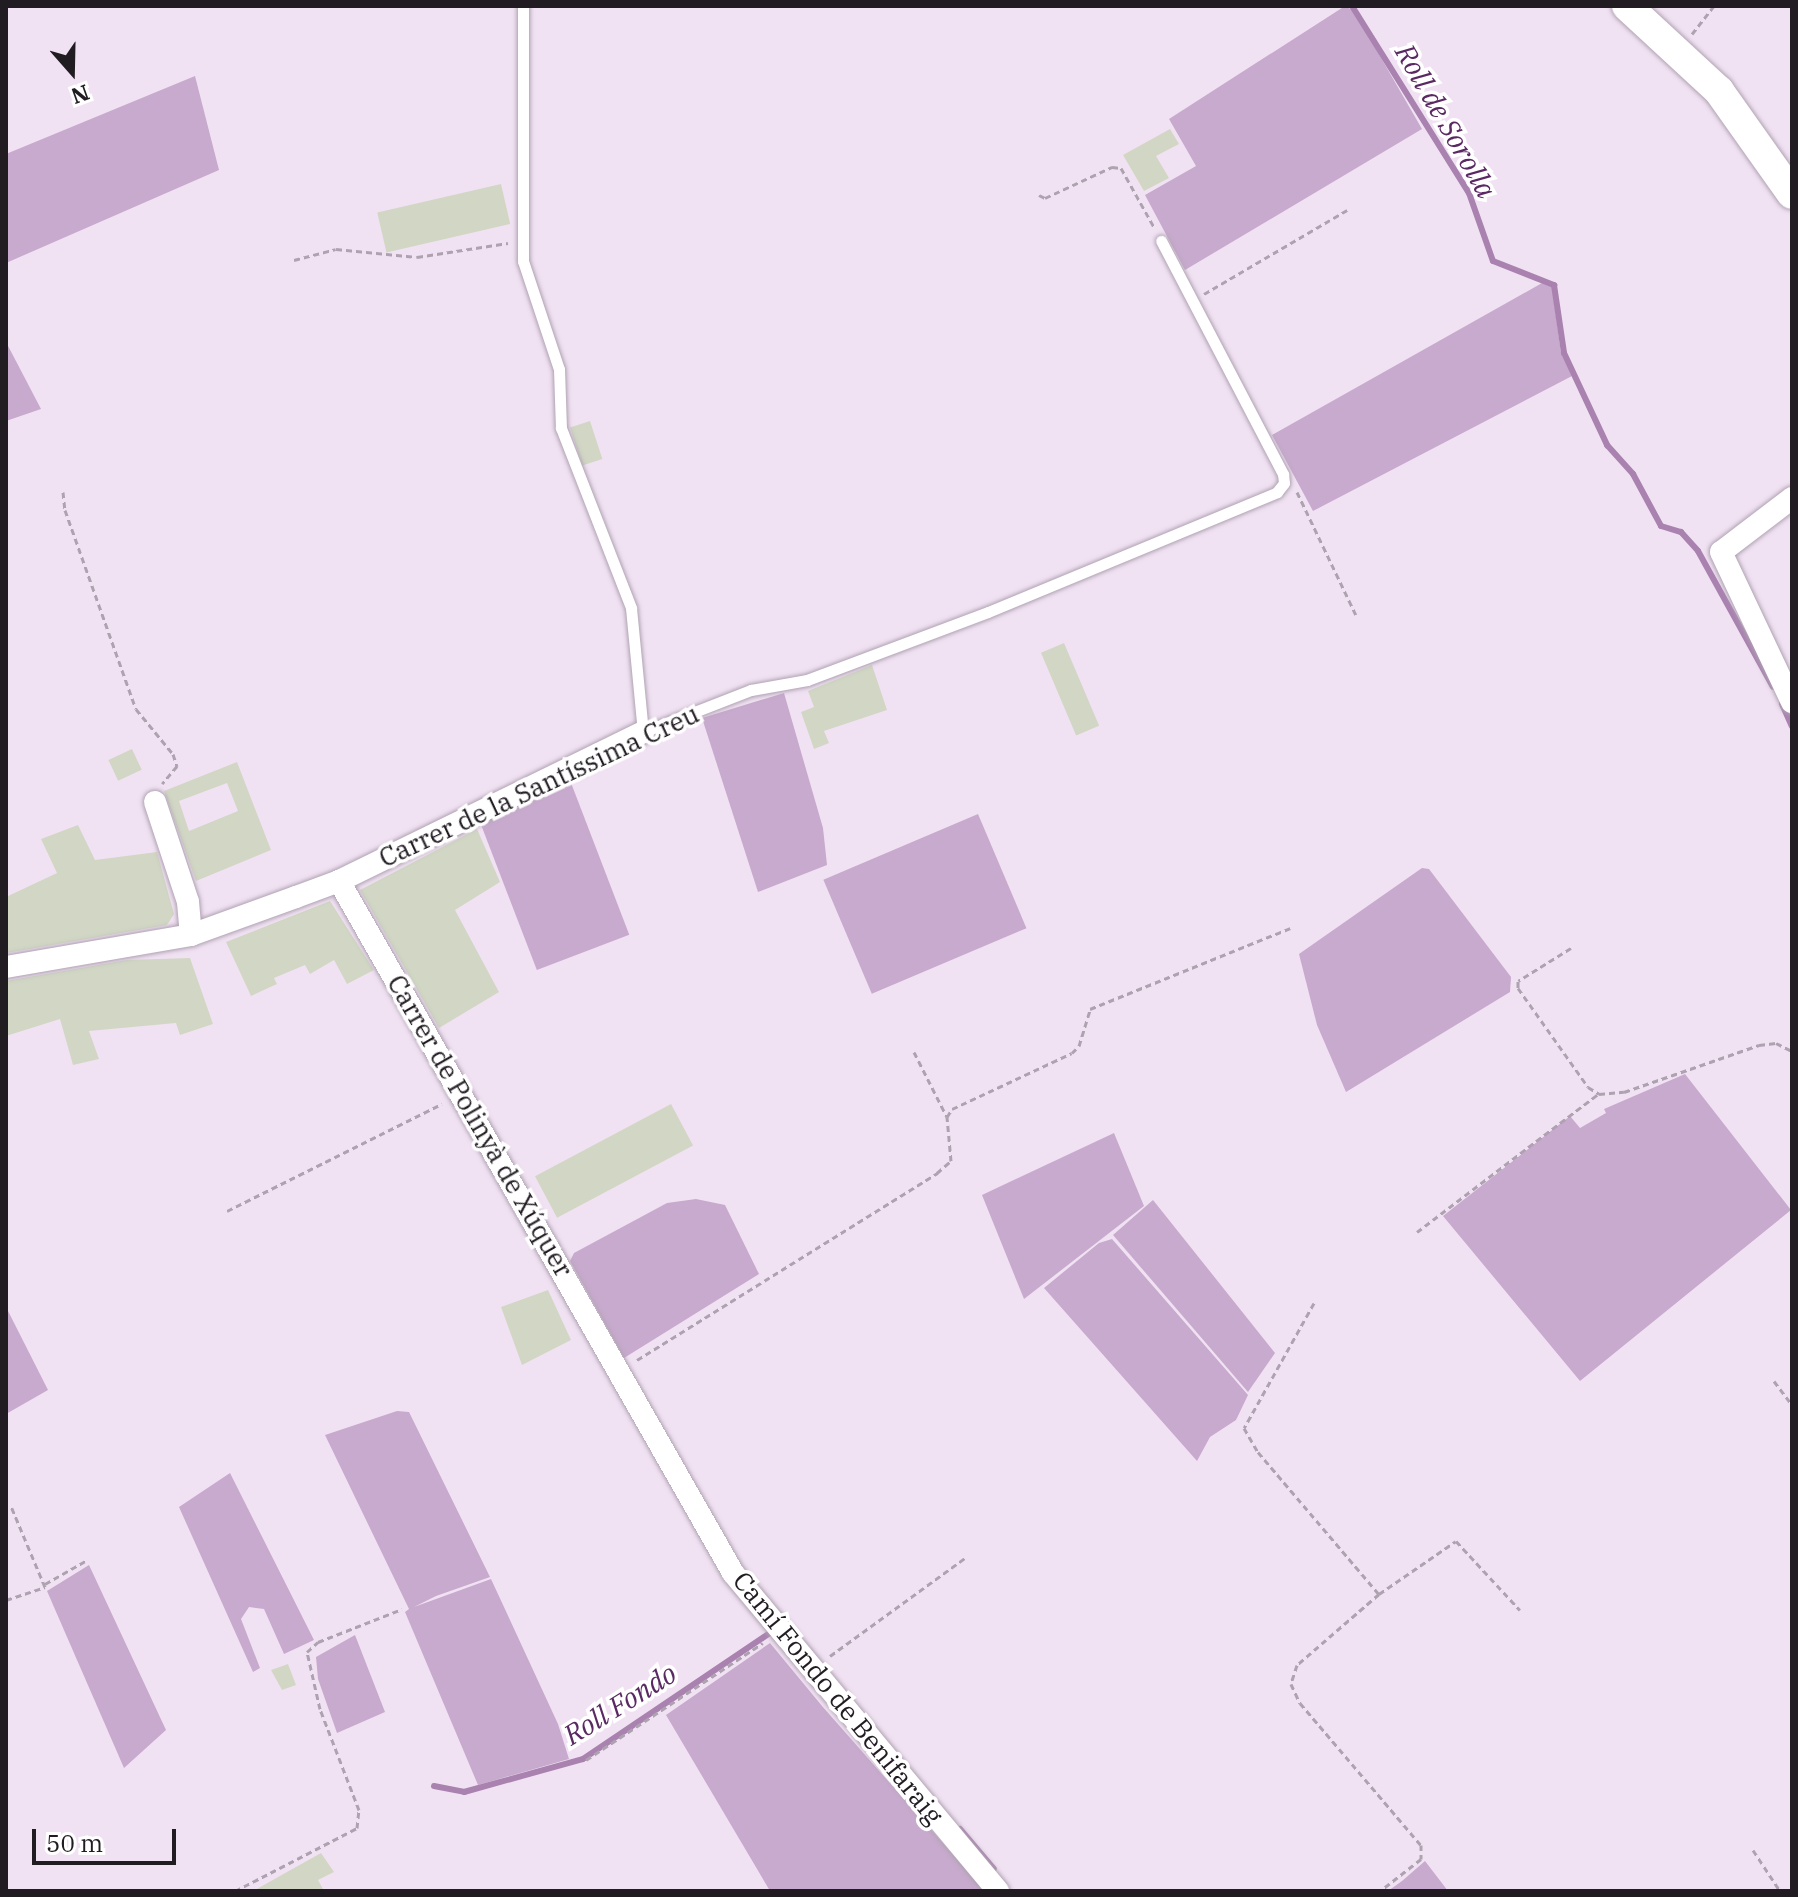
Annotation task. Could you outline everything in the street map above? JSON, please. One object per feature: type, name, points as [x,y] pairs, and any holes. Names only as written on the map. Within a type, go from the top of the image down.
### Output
[{"type":"street","points":[[1627,6],[1730,104],[1792,194]]},
{"type":"street","points":[[1792,498],[1721,552],[1792,702]]},
{"type":"street","name":"Carrer de la Santíssima Creu","points":[[6,967],[191,935],[339,881],[643,732]]},
{"type":"street","points":[[155,802],[188,902],[191,935]]},
{"type":"street","name":"Carrer de Polinyà de Xúquer","points":[[339,881],[620,1371]]},
{"type":"street","name":"Camí Fondo de Benifaraig","points":[[620,1371],[733,1573],[779,1633],[998,1891]]},
{"type":"lane","points":[[523,6],[520,241],[559,369],[561,428],[631,608],[643,732]]},
{"type":"lane","points":[[1161,241],[1194,300],[1284,483]]},
{"type":"lane","name":"Carrer de la Santíssima Creu","points":[[643,732],[751,690],[807,680],[988,612],[1277,492],[1284,483]]},
{"type":"path","points":[[1674,50],[1714,6]]},
{"type":"path","points":[[1039,195],[1045,198],[1112,167],[1121,168],[1161,241]]},
{"type":"path","points":[[1194,300],[1347,210]]},
{"type":"path","points":[[294,260],[336,249],[417,257],[520,241]]},
{"type":"path","points":[[1284,483],[1296,489],[1356,615]]},
{"type":"path","points":[[63,492],[65,510],[136,709],[177,766],[161,785],[155,802]]},
{"type":"path","points":[[947,1117],[962,1103],[1072,1053],[1079,1046],[1090,1009],[1290,928]]},
{"type":"path","points":[[1571,948],[1518,981],[1518,988],[1588,1087],[1599,1094]]},
{"type":"path","points":[[1417,1232],[1599,1094],[1624,1092],[1759,1045],[1776,1043],[1792,1051]]},
{"type":"path","points":[[620,1371],[937,1173],[951,1161],[947,1117],[914,1052]]},
{"type":"path","points":[[227,1211],[460,1095]]},
{"type":"path","points":[[1314,1303],[1244,1428],[1258,1452],[1379,1594]]},
{"type":"path","points":[[1774,1381],[1792,1405]]},
{"type":"path","points":[[11,1506],[45,1584]]},
{"type":"path","points":[[1380,1891],[1421,1859],[1421,1845],[1300,1703],[1291,1684],[1297,1665],[1379,1594],[1456,1541],[1520,1610]]},
{"type":"path","points":[[810,1669],[965,1558]]},
{"type":"path","points":[[6,1600],[41,1591],[45,1584],[87,1560]]},
{"type":"path","points":[[235,1891],[357,1828],[359,1810],[320,1709],[307,1652],[318,1642],[402,1609]]},
{"type":"path","points":[[586,1760],[779,1633]]},
{"type":"path","points":[[1753,1850],[1780,1891]]},
{"type":"shaded area","points":[[1345,6],[1354,11],[1422,129],[1185,270],[1145,195],[1196,166],[1169,119]]},
{"type":"shaded area","points":[[195,76],[219,170],[6,263],[6,154]]},
{"type":"shaded area","points":[[1542,283],[1552,287],[1561,353],[1572,376],[1313,511],[1272,435]]},
{"type":"shaded area","points":[[6,342],[41,409],[6,421]]},
{"type":"shaded area","points":[[784,693],[823,828],[827,865],[758,892],[702,718]]},
{"type":"shaded area","points":[[568,775],[629,935],[537,970],[476,810]]},
{"type":"shaded area","points":[[978,814],[1026,928],[872,994],[823,880]]},
{"type":"shaded area","points":[[1422,868],[1429,869],[1511,977],[1510,992],[1346,1092],[1317,1025],[1299,954]]},
{"type":"shaded area","points":[[1685,1074],[1791,1210],[1580,1381],[1443,1216],[1570,1116],[1580,1128],[1606,1113],[1604,1109]]},
{"type":"shaded area","points":[[1114,1133],[1144,1206],[1024,1299],[982,1195]]},
{"type":"shaded area","points":[[696,1199],[725,1205],[759,1274],[624,1358],[570,1261],[574,1253],[667,1203]]},
{"type":"shaded area","points":[[1153,1200],[1275,1353],[1248,1392],[1113,1235]]},
{"type":"shaded area","points":[[1112,1239],[1248,1395],[1236,1420],[1210,1437],[1197,1461],[1044,1288],[1099,1243]]},
{"type":"shaded area","points":[[6,1307],[48,1390],[6,1414]]},
{"type":"shaded area","points":[[397,1411],[409,1412],[490,1577],[414,1607],[491,1579],[558,1724],[569,1759],[478,1785],[405,1612],[409,1609],[325,1435]]},
{"type":"shaded area","points":[[230,1473],[314,1640],[284,1654],[264,1609],[249,1607],[241,1619],[260,1668],[253,1672],[179,1507]]},
{"type":"shaded area","points":[[89,1565],[166,1730],[124,1768],[47,1591]]},
{"type":"shaded area","points":[[355,1635],[385,1712],[337,1733],[318,1679],[316,1657]]},
{"type":"shaded area","points":[[770,1643],[985,1891],[770,1891],[666,1715]]},
{"type":"shaded area","points":[[1425,1861],[1448,1891],[1388,1891],[1402,1881]]},
{"type":"building","points":[[1170,129],[1179,144],[1156,156],[1169,178],[1144,191],[1123,155]]},
{"type":"building","points":[[501,184],[510,224],[386,253],[377,213]]},
{"type":"building","points":[[590,421],[602,459],[582,466],[570,427]]},
{"type":"building","points":[[1064,643],[1099,726],[1076,736],[1041,653]]},
{"type":"building","points":[[872,665],[887,710],[824,731],[829,743],[814,749],[801,712],[814,707],[808,691]]},
{"type":"building","points":[[132,749],[142,770],[118,781],[108,760]]},
{"type":"building","points":[[237,762],[271,850],[196,881],[164,791]],"holes":[[[227,783],[238,811],[189,831],[179,801]]]},
{"type":"building","points":[[78,825],[95,860],[157,852],[174,914],[167,925],[6,953],[6,897],[57,873],[41,839]]},
{"type":"building","points":[[477,829],[500,882],[455,910],[499,992],[439,1028],[360,890]]},
{"type":"building","points":[[330,901],[374,970],[347,984],[334,960],[310,974],[305,965],[274,978],[277,984],[251,996],[226,942]]},
{"type":"building","points":[[190,958],[213,1024],[180,1035],[176,1023],[89,1031],[99,1059],[73,1065],[60,1019],[6,1036],[6,981],[127,960]]},
{"type":"building","points":[[671,1104],[693,1145],[557,1218],[535,1176]]},
{"type":"building","points":[[548,1290],[571,1340],[522,1365],[501,1307]]},
{"type":"building","points":[[288,1664],[296,1685],[282,1690],[271,1670]]},
{"type":"building","points":[[321,1853],[334,1872],[318,1880],[324,1891],[253,1891]]},
{"type":"waterway","name":"Roll de Sorolla","points":[[1352,6],[1469,193],[1493,261],[1554,285],[1564,353],[1607,445],[1633,474],[1661,526],[1681,532],[1698,551],[1773,687]]},
{"type":"waterway","name":"Roll de Sorolla","points":[[1782,704],[1792,726]]},
{"type":"waterway","name":"Roll Fondo","points":[[434,1786],[464,1792],[583,1759],[771,1632]]},
{"type":"waterway","name":"Roll Fondo","points":[[960,1829],[994,1869]]}]
